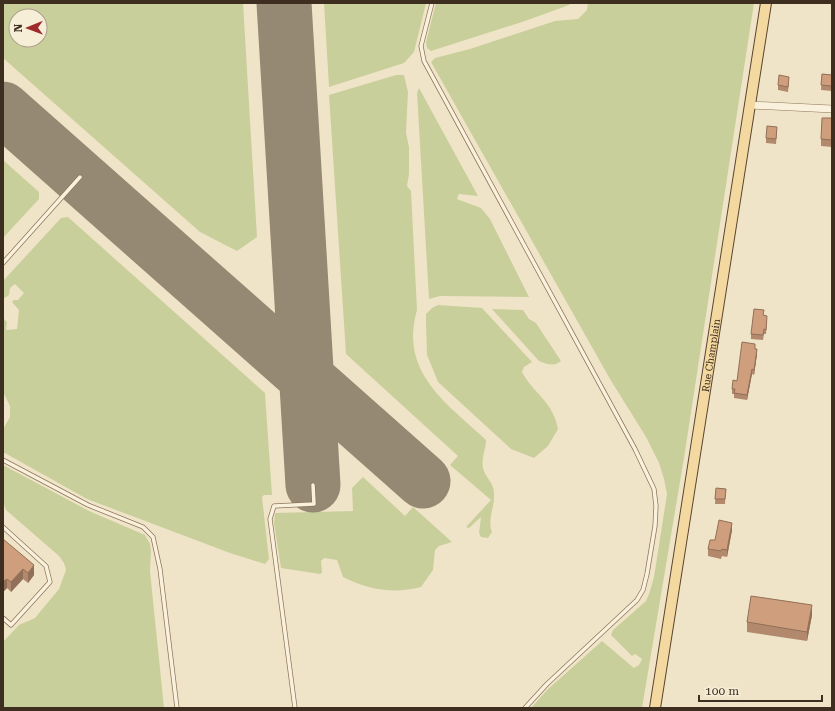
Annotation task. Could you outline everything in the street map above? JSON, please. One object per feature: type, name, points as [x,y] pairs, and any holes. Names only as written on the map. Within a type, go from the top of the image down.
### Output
[{"type":"main road","name":"Rue Champlain","points":[[655,708],[766,3]]},
{"type":"street","points":[[750,105],[832,109]]},
{"type":"lane","points":[[432,3],[421,46],[424,62],[635,449],[654,489],[656,506],[655,526],[643,590],[637,600],[547,684],[525,708]]},
{"type":"lane","points":[[3,263],[80,177]]},
{"type":"lane","points":[[3,460],[88,505],[143,527],[153,537],[160,569],[177,708]]},
{"type":"lane","points":[[295,708],[270,519],[274,506],[314,504],[313,485]]},
{"type":"lane","points":[[3,527],[46,566],[50,582],[11,625],[3,618]]},
{"type":"green space","points":[[3,3],[243,3],[257,237],[237,251],[200,232],[3,58]]},
{"type":"green space","points":[[324,3],[426,3],[414,52],[404,63],[329,87]]},
{"type":"green space","points":[[436,3],[570,3],[569,5],[525,21],[431,51],[427,48],[426,42]]},
{"type":"green space","points":[[588,3],[754,3],[684,458],[642,708],[531,708],[547,690],[602,641],[634,668],[639,665],[642,659],[635,654],[632,656],[611,635],[613,630],[646,601],[650,591],[654,577],[667,494],[659,463],[646,437],[610,379],[431,62],[435,58],[470,49],[555,21],[578,19],[587,10]]},
{"type":"green space","points":[[396,75],[404,75],[408,92],[406,133],[409,147],[409,174],[407,186],[411,191],[417,310],[413,332],[415,351],[420,369],[430,384],[456,413],[486,440],[483,468],[494,489],[490,522],[492,532],[488,538],[481,537],[479,533],[481,517],[469,528],[466,527],[491,500],[450,465],[458,456],[346,354],[329,95]]},
{"type":"green space","points":[[419,88],[478,196],[459,194],[457,199],[481,208],[490,219],[529,297],[440,296],[429,299],[417,93]]},
{"type":"green space","points":[[3,160],[39,192],[39,199],[3,238]]},
{"type":"green space","points":[[68,217],[265,393],[272,495],[264,495],[262,497],[269,559],[265,564],[230,553],[87,499],[3,452],[3,429],[10,417],[10,406],[3,392],[3,318],[7,322],[6,330],[17,329],[19,310],[12,302],[14,300],[18,300],[24,293],[15,284],[10,288],[9,295],[5,298],[3,296],[3,281],[61,218]]},
{"type":"green space","points":[[438,305],[482,308],[532,362],[524,367],[522,372],[552,411],[558,429],[548,446],[534,458],[511,449],[438,382],[427,355],[426,314]]},
{"type":"green space","points":[[492,309],[523,310],[529,319],[536,323],[561,361],[556,364],[548,364],[539,361]]},
{"type":"green space","points":[[3,465],[89,511],[145,535],[150,544],[151,551],[150,571],[164,708],[3,708],[3,642],[19,625],[35,618],[59,589],[66,570],[64,563],[59,556],[6,510],[3,502]]},
{"type":"green space","points":[[363,477],[405,516],[413,507],[452,542],[439,546],[435,550],[433,570],[421,587],[401,590],[381,590],[372,588],[343,577],[337,560],[324,558],[321,561],[322,573],[320,574],[281,568],[274,523],[275,513],[353,511],[352,488]]},
{"type":"building","points":[[822,74],[832,75],[832,86],[821,85]]},
{"type":"building","points":[[779,75],[789,77],[788,87],[778,85]]},
{"type":"building","points":[[822,118],[832,118],[832,140],[821,139]]},
{"type":"building","points":[[767,126],[777,127],[776,139],[766,138]]},
{"type":"building","points":[[754,309],[764,310],[763,315],[767,316],[766,330],[764,329],[763,335],[751,334]]},
{"type":"building","points":[[742,342],[755,344],[755,349],[757,349],[754,370],[752,369],[747,395],[734,393],[735,389],[732,389],[733,380],[737,381]]},
{"type":"building","points":[[716,488],[726,489],[725,499],[715,499]]},
{"type":"building","points":[[719,520],[732,523],[727,550],[722,549],[721,551],[708,549],[710,540],[715,540]]},
{"type":"building","points":[[3,539],[34,565],[28,573],[23,569],[11,582],[7,579],[4,581],[3,580]]},
{"type":"building","points":[[751,596],[812,605],[807,632],[747,622]]},
{"type":"runway","points":[[284,3],[313,485]]},
{"type":"runway","points":[[3,109],[423,481]]}]
